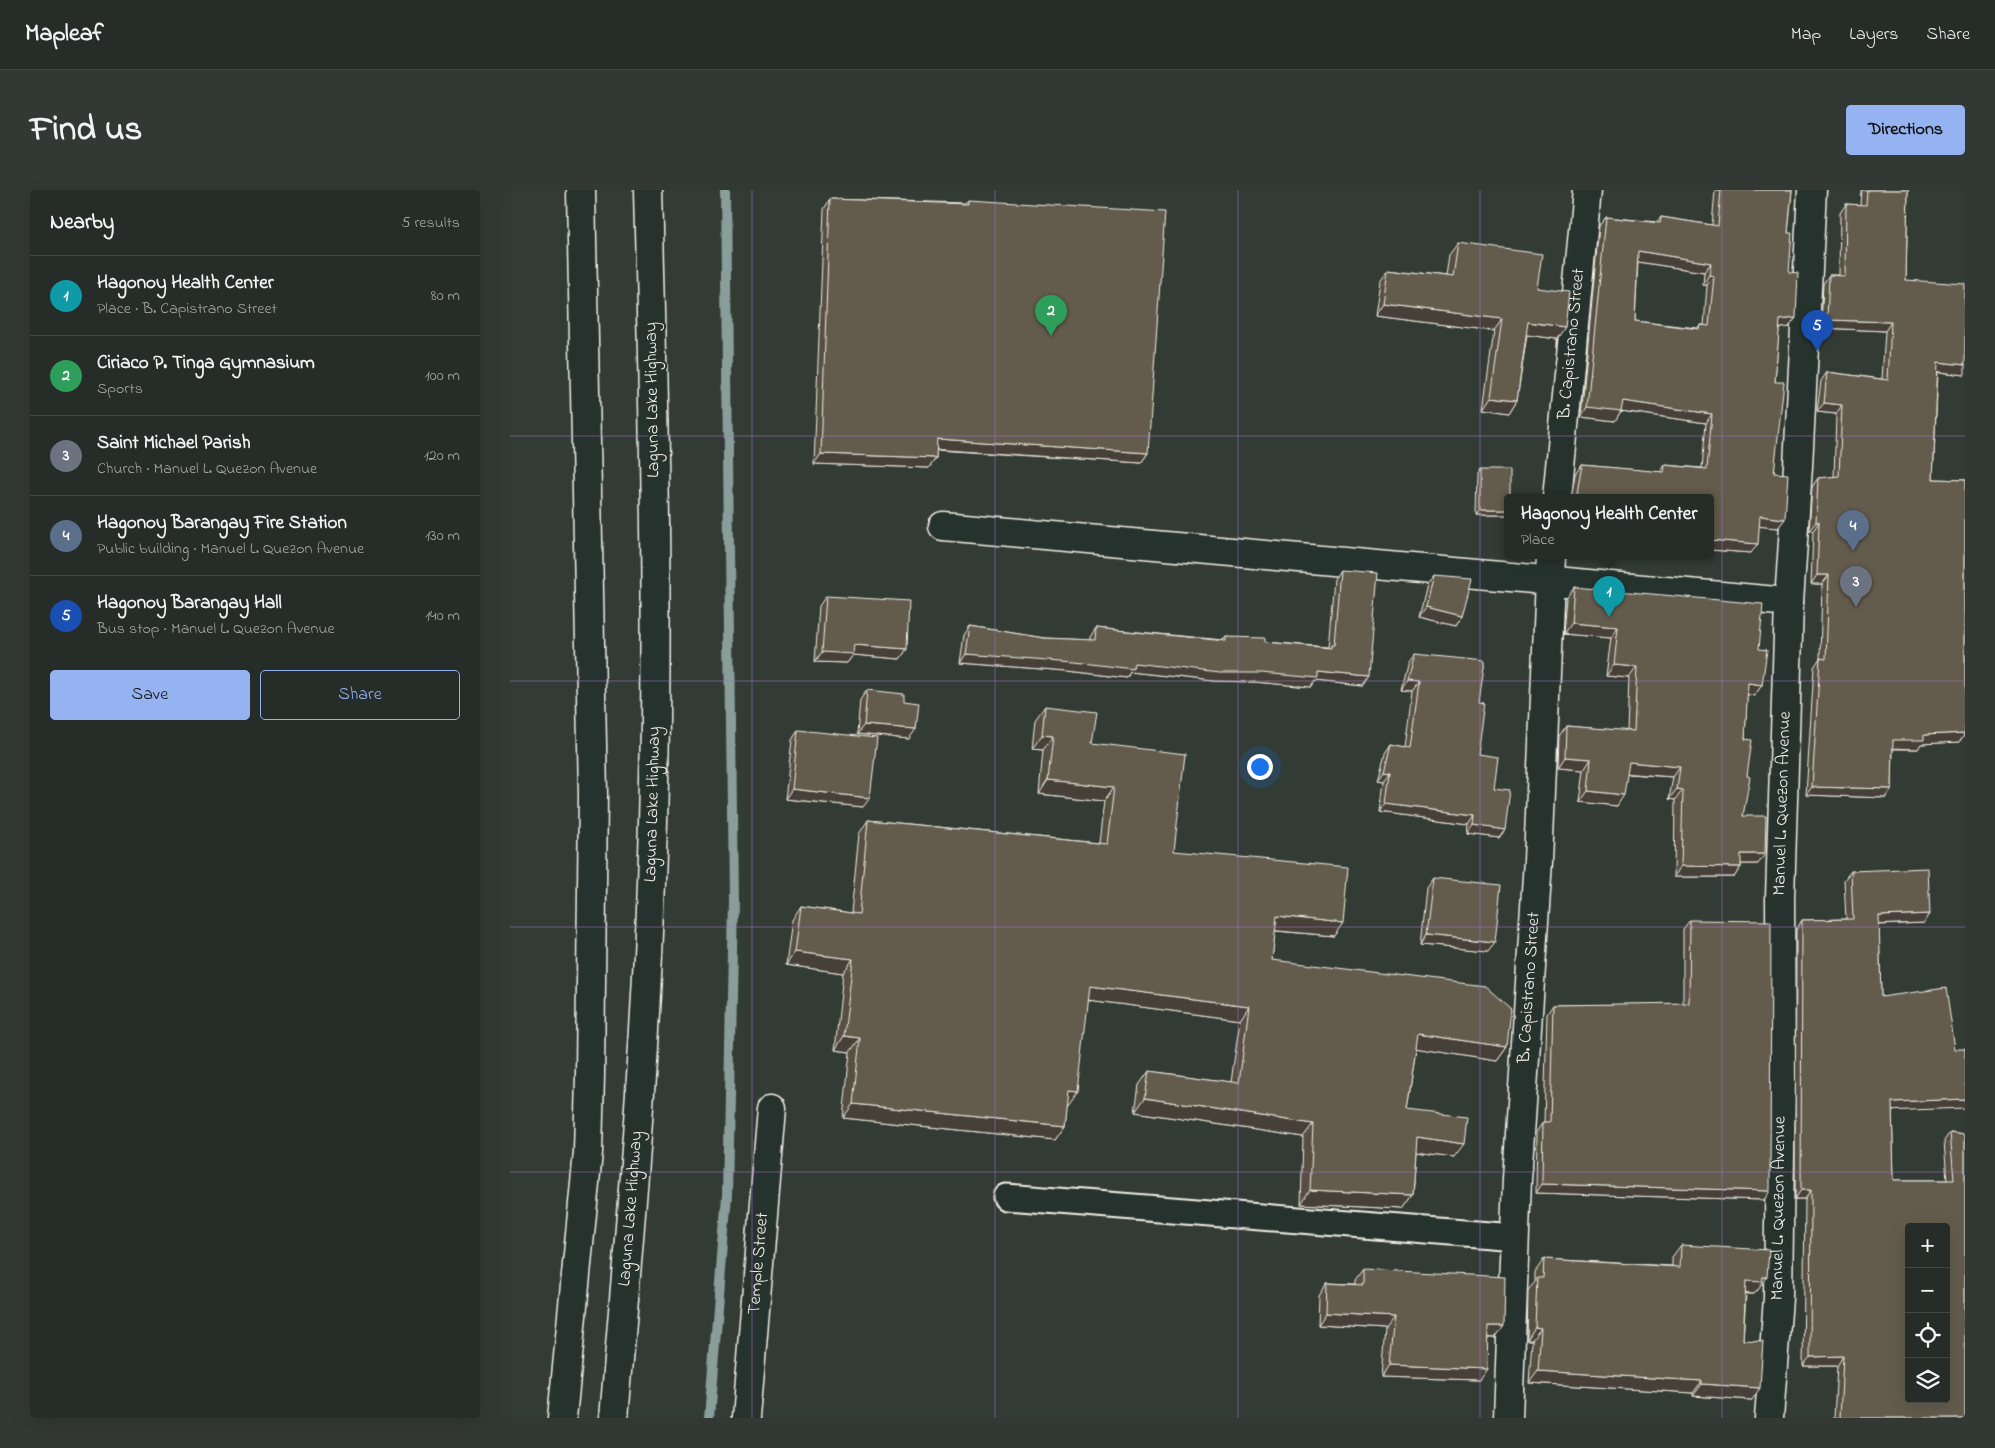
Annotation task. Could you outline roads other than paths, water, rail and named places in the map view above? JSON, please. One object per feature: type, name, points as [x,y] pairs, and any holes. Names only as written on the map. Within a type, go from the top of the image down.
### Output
[{"type":"main road","points":[[562,1418],[588,1152],[590,1076],[593,794],[581,190]]},
{"type":"main road","name":"Laguna Lake Highway","points":[[614,1418],[636,1156],[652,882],[656,542],[648,190]]},
{"type":"main road","name":"B. Capistrano Street","points":[[1557,494],[1587,190]]},
{"type":"main road","name":"Manuel L. Quezon Avenue","points":[[1769,1418],[1778,1298],[1781,1081],[1780,898],[1789,602],[1812,190]]},
{"type":"main road","points":[[943,526],[1550,568],[1789,602]]},
{"type":"main road","name":"B. Capistrano Street","points":[[1508,1418],[1518,1169],[1538,852],[1550,568]]},
{"type":"main road","name":"Temple Street","points":[[746,1418],[772,1108]]},
{"type":"street","points":[[1006,1197],[1515,1237]]},
{"type":"waterway","points":[[709,1418],[727,1195],[733,901],[725,190]]},
{"type":"place","name":"Ciriaco P. Tinga Gymnasium","points":[[1051,336]]},
{"type":"place","name":"Hagonoy Barangay Hall","points":[[1817,351]]},
{"type":"place","name":"Hagonoy Barangay Fire Station","points":[[1853,551]]},
{"type":"place","name":"Saint Michael Parish","points":[[1856,607]]},
{"type":"place","name":"Hagonoy Health Center","points":[[1609,617]]}]
